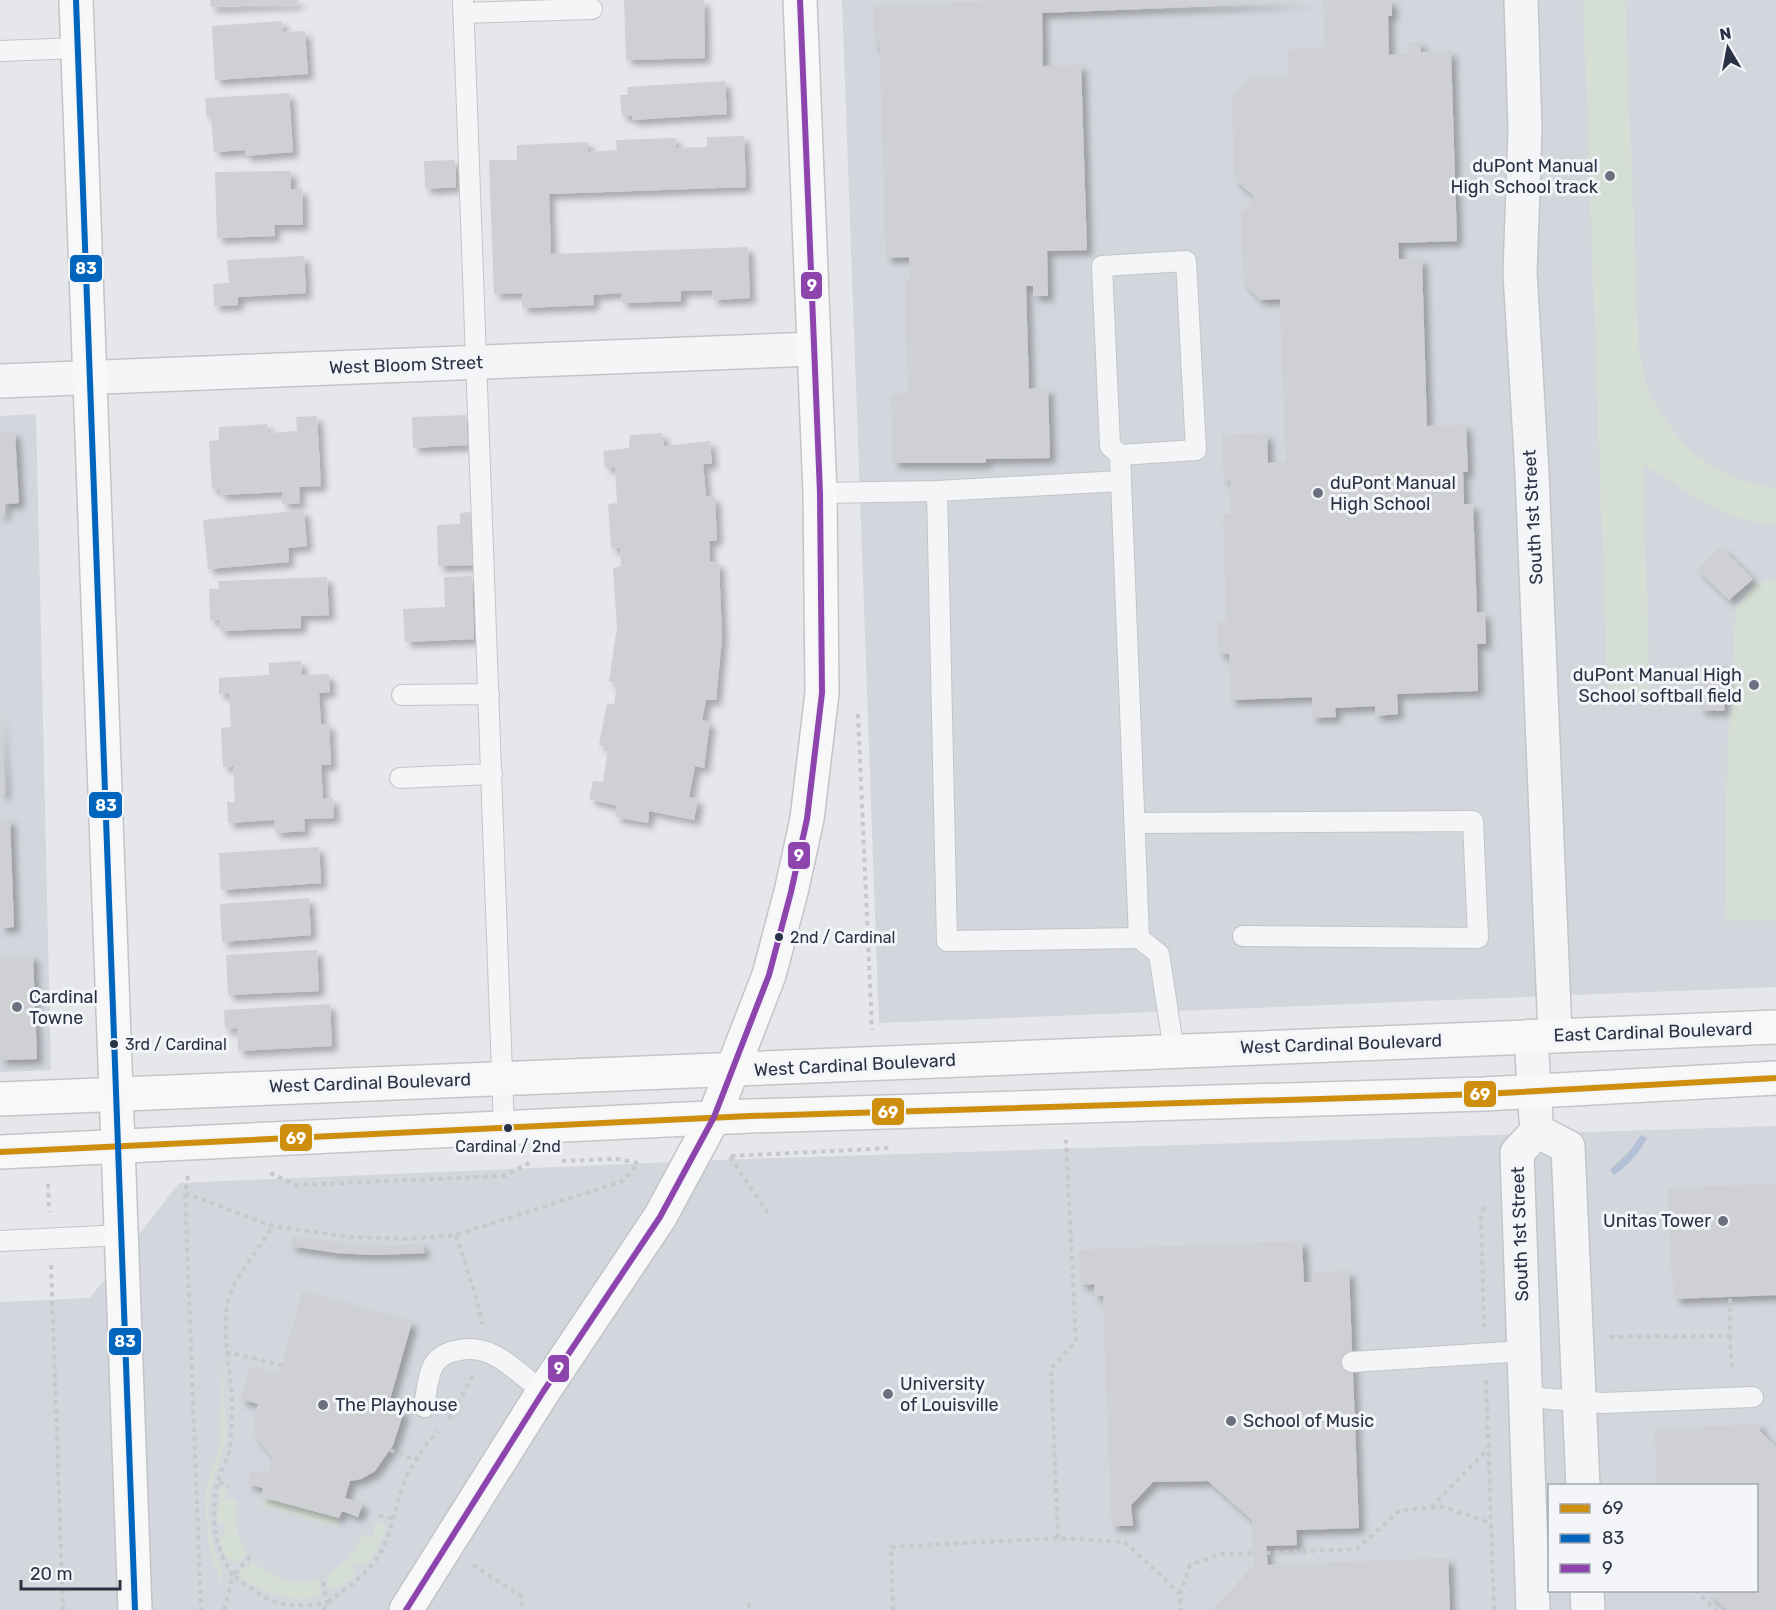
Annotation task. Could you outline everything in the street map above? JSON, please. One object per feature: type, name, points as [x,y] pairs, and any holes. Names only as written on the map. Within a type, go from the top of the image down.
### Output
[{"type":"main road","points":[[76,0],[135,1610]]},
{"type":"main road","points":[[405,1610],[543,1392],[660,1217],[714,1117],[769,975],[807,819],[822,693],[820,493],[800,0]]},
{"type":"main road","name":"East Cardinal Boulevard","points":[[1543,1035],[1776,1027]]},
{"type":"main road","name":"West Cardinal Boulevard","points":[[0,1099],[733,1071],[1543,1035]]},
{"type":"main road","points":[[0,1152],[119,1148],[714,1117],[1534,1092],[1776,1078]]},
{"type":"street","name":"South 1st Street","points":[[1521,0],[1525,130],[1520,273],[1532,473],[1543,1035],[1534,1092],[1537,1131],[1517,1153],[1533,1610]]},
{"type":"street","name":"West Bloom Street","points":[[0,381],[813,349]]},
{"type":"street","points":[[1537,1131],[1568,1147],[1583,1484]]},
{"type":"street","points":[[1587,1592],[1587,1610]]},
{"type":"lane","points":[[504,1129],[463,7],[592,9]]},
{"type":"lane","points":[[0,51],[78,48]]},
{"type":"lane","points":[[1115,450],[1196,450],[1186,261],[1102,266],[1115,450],[1121,481],[1139,938]]},
{"type":"lane","points":[[820,493],[937,491],[1121,481]]},
{"type":"lane","points":[[937,491],[947,940],[1139,938],[1159,954],[1174,1051]]},
{"type":"lane","points":[[402,695],[489,694]]},
{"type":"lane","points":[[400,778],[492,774]]},
{"type":"lane","points":[[1134,823],[1473,821],[1478,938],[1243,936]]},
{"type":"lane","points":[[0,1241],[122,1235]]},
{"type":"lane","points":[[424,1407],[433,1365],[446,1353],[460,1350],[479,1348],[493,1353],[543,1392]]},
{"type":"lane","points":[[1352,1362],[1524,1351]]},
{"type":"lane","points":[[1526,1397],[1580,1402],[1753,1397]]},
{"type":"path","points":[[858,714],[873,1034]]},
{"type":"path","points":[[1058,1538],[1051,1368],[1076,1342],[1066,1140]]},
{"type":"path","points":[[1054,1141],[1078,1140]]},
{"type":"path","points":[[730,1156],[902,1148]]},
{"type":"path","points":[[726,1162],[730,1156]]},
{"type":"path","points":[[730,1156],[768,1213]]},
{"type":"path","points":[[185,1193],[272,1226],[351,1237],[409,1239],[456,1235],[623,1181],[638,1163],[617,1159],[549,1162]]},
{"type":"path","points":[[265,1171],[297,1185],[504,1176],[527,1163],[538,1162]]},
{"type":"path","points":[[198,1176],[188,1176],[185,1193],[201,1610]]},
{"type":"path","points":[[48,1180],[63,1610]]},
{"type":"path","points":[[1486,1200],[1481,1216],[1494,1610]]},
{"type":"path","points":[[272,1226],[261,1248],[242,1270],[227,1304],[226,1352],[232,1404],[230,1449],[219,1482],[213,1520],[216,1540],[223,1560],[233,1575],[265,1600],[296,1607],[327,1603],[322,1577]]},
{"type":"path","points":[[1600,1337],[1730,1336],[1730,1297]]},
{"type":"path","points":[[226,1352],[282,1365]]},
{"type":"path","points":[[1430,1508],[1488,1449]]},
{"type":"path","points":[[390,1450],[414,1460]]},
{"type":"path","points":[[219,1482],[230,1486]]},
{"type":"path","points":[[1266,1553],[1357,1549],[1400,1510],[1444,1506],[1490,1523]]},
{"type":"path","points":[[379,1515],[394,1519]]},
{"type":"path","points":[[893,1610],[891,1547],[1058,1538],[1125,1542],[1180,1594]]},
{"type":"path","points":[[1181,1610],[1180,1594],[1190,1565],[1221,1554],[1253,1553]]},
{"type":"path","points":[[224,1610],[233,1575],[250,1557]]},
{"type":"path","points":[[467,1561],[522,1596],[522,1610]]},
{"type":"path","points":[[1697,1592],[1716,1610]]},
{"type":"path","points":[[749,1603],[749,1610]]},
{"type":"shaded area","name":"duPont Manual High School","points":[[842,0],[1776,0],[1776,987],[879,1023]]},
{"type":"shaded area","name":"duPont Manual High School track","points":[[1583,0],[1625,0],[1639,352],[1649,392],[1677,435],[1700,458],[1713,467],[1742,480],[1776,488],[1776,525],[1755,522],[1720,511],[1643,465],[1650,699],[1608,701]]},
{"type":"shaded area","points":[[36,414],[51,1070],[0,1072],[0,416]]},
{"type":"shaded area","name":"duPont Manual High School softball field","points":[[1776,579],[1776,921],[1725,921],[1727,763],[1736,606],[1758,582]]},
{"type":"shaded area","name":"University of Louisville","points":[[1776,1126],[1776,1610],[0,1610],[0,1302],[90,1298],[179,1183],[743,1159]]},
{"type":"shaded area","points":[[222,1364],[227,1438],[211,1489],[209,1507],[210,1535],[223,1573],[221,1583],[209,1548],[205,1500],[208,1482],[220,1446]]},
{"type":"shaded area","points":[[219,1488],[228,1490],[226,1498],[237,1501],[239,1535],[247,1554],[234,1563],[225,1556],[219,1541],[227,1528],[224,1524],[217,1523]]},
{"type":"shaded area","points":[[264,1498],[339,1519],[337,1527],[262,1506]]},
{"type":"shaded area","points":[[377,1521],[387,1524],[378,1548],[366,1565],[356,1562],[352,1568],[356,1576],[333,1591],[330,1589],[326,1575],[349,1559],[362,1535],[372,1539]]},
{"type":"shaded area","points":[[253,1561],[267,1572],[283,1579],[299,1582],[317,1579],[321,1592],[318,1597],[297,1599],[287,1598],[259,1588],[240,1577],[240,1572]]},
{"type":"water","points":[[1641,1135],[1647,1138],[1640,1149],[1614,1175],[1610,1170],[1630,1151]]},
{"type":"building","points":[[210,0],[298,0],[298,4],[211,7]]},
{"type":"building","points":[[624,0],[704,0],[705,58],[626,60]]},
{"type":"building","points":[[1015,0],[1311,2],[1042,13],[1043,66],[1081,65],[1087,250],[1047,251],[1048,296],[1033,296],[1033,286],[1026,286],[1029,389],[1048,388],[1050,458],[986,459],[986,463],[893,463],[891,394],[908,393],[905,280],[910,280],[909,257],[886,258],[880,47],[875,47],[874,6]]},
{"type":"building","name":"duPont Manual High School","points":[[1323,0],[1392,0],[1392,16],[1388,16],[1389,55],[1409,54],[1409,42],[1421,42],[1421,52],[1451,51],[1457,241],[1398,243],[1399,259],[1422,259],[1427,426],[1466,425],[1468,472],[1463,472],[1464,504],[1473,504],[1477,612],[1485,613],[1486,644],[1477,644],[1478,691],[1397,694],[1398,714],[1375,716],[1375,706],[1335,708],[1336,717],[1312,718],[1312,697],[1231,700],[1229,654],[1219,654],[1218,622],[1227,621],[1223,514],[1231,514],[1230,480],[1224,481],[1222,435],[1267,434],[1268,463],[1286,462],[1280,299],[1260,300],[1244,283],[1241,213],[1255,197],[1235,180],[1232,96],[1249,77],[1288,76],[1288,49],[1325,48]]},
{"type":"building","points":[[282,21],[283,32],[305,31],[308,74],[215,80],[212,26]]},
{"type":"building","points":[[725,81],[727,114],[632,120],[632,116],[622,116],[620,95],[628,95],[627,87]]},
{"type":"building","points":[[289,93],[293,152],[245,156],[245,150],[214,152],[211,117],[207,118],[205,98]]},
{"type":"building","points":[[744,136],[746,187],[549,194],[551,254],[748,247],[750,298],[713,300],[712,290],[681,291],[681,301],[622,303],[621,293],[593,295],[594,305],[522,308],[522,293],[494,294],[489,160],[517,160],[517,145],[588,142],[588,152],[617,150],[616,140],[676,138],[676,148],[707,147],[707,137]]},
{"type":"building","points":[[455,160],[456,187],[425,189],[424,161]]},
{"type":"building","points":[[291,171],[291,189],[302,189],[303,225],[274,225],[275,236],[217,238],[215,172]]},
{"type":"building","points":[[304,256],[306,293],[238,297],[238,305],[214,306],[213,284],[229,283],[227,260]]},
{"type":"building","points":[[466,415],[468,445],[413,448],[412,417]]},
{"type":"building","points":[[317,416],[321,486],[299,487],[300,503],[282,504],[282,492],[221,495],[220,489],[212,489],[209,441],[219,440],[219,427],[267,424],[268,433],[297,431],[296,417]]},
{"type":"building","points":[[0,432],[15,432],[19,503],[5,504],[5,515],[0,516]]},
{"type":"building","points":[[662,433],[664,446],[710,441],[712,464],[703,464],[706,496],[715,497],[717,540],[709,541],[710,561],[719,563],[722,638],[716,700],[706,700],[702,720],[710,722],[704,768],[695,766],[689,797],[698,799],[694,820],[649,811],[648,823],[615,817],[617,806],[589,799],[593,781],[603,782],[608,748],[599,745],[607,703],[614,705],[617,684],[609,681],[617,627],[613,568],[621,566],[620,548],[611,548],[608,504],[617,503],[615,468],[605,467],[603,451],[629,448],[630,435]]},
{"type":"building","points":[[304,510],[307,546],[288,548],[289,562],[208,569],[203,520]]},
{"type":"building","points":[[471,512],[473,565],[438,566],[437,525],[460,524],[460,513]]},
{"type":"building","points":[[1720,547],[1753,579],[1729,600],[1697,569]]},
{"type":"building","points":[[472,576],[474,639],[405,642],[403,609],[445,607],[444,577]]},
{"type":"building","points":[[327,577],[329,615],[301,616],[301,628],[220,631],[219,620],[210,620],[209,589],[219,589],[218,581]]},
{"type":"building","points":[[301,661],[302,675],[329,674],[330,692],[319,693],[321,724],[329,724],[331,765],[321,765],[323,799],[333,798],[334,818],[304,819],[305,831],[275,833],[274,820],[228,823],[227,802],[235,802],[233,766],[223,767],[221,728],[231,727],[229,693],[219,694],[219,678],[269,675],[269,663]]},
{"type":"building","points":[[1702,666],[1727,666],[1724,711],[1700,710]]},
{"type":"building","points":[[0,707],[5,794],[0,795]]},
{"type":"building","points":[[10,819],[14,927],[0,928],[0,820]]},
{"type":"building","points":[[319,847],[321,883],[221,890],[219,853]]},
{"type":"building","points":[[309,898],[311,935],[222,942],[220,904]]},
{"type":"building","points":[[317,950],[319,991],[228,995],[226,955]]},
{"type":"building","name":"Cardinal Towne","points":[[33,955],[37,1059],[0,1060],[0,956]]},
{"type":"building","points":[[330,1004],[332,1046],[238,1051],[237,1028],[225,1029],[224,1010]]},
{"type":"building","name":"Unitas Tower","points":[[1776,1184],[1776,1295],[1675,1299],[1670,1254],[1669,1188]]},
{"type":"building","points":[[292,1237],[389,1246],[421,1243],[425,1253],[374,1255],[336,1253],[290,1246]]},
{"type":"building","name":"School of Music","points":[[1302,1241],[1304,1282],[1313,1282],[1312,1272],[1349,1271],[1359,1528],[1296,1530],[1297,1545],[1266,1546],[1268,1565],[1448,1558],[1450,1610],[1212,1610],[1254,1565],[1252,1520],[1208,1481],[1153,1482],[1131,1505],[1133,1526],[1112,1526],[1103,1296],[1094,1296],[1094,1284],[1081,1285],[1079,1250]]},
{"type":"building","name":"The Playhouse","points":[[302,1292],[412,1322],[388,1406],[404,1411],[393,1445],[375,1471],[361,1479],[350,1481],[345,1498],[363,1503],[358,1517],[342,1511],[339,1518],[261,1497],[263,1488],[247,1484],[251,1471],[267,1476],[273,1458],[256,1437],[253,1423],[258,1404],[240,1399],[250,1367],[279,1375]]},
{"type":"building","points":[[1760,1424],[1760,1431],[1776,1447],[1776,1610],[1727,1610],[1708,1592],[1758,1592],[1758,1484],[1657,1484],[1655,1429]]},
{"type":"transit line","name":"83","points":[[76,0],[135,1610]]},
{"type":"transit line","name":"9","points":[[406,1610],[543,1392],[660,1217],[714,1117],[769,975],[791,892],[807,819],[822,693],[820,493],[800,0]]},
{"type":"transit line","name":"69","points":[[0,1152],[750,1116],[1483,1094],[1776,1078]]},
{"type":"place","name":"duPont Manual High School track","points":[[1610,176]]},
{"type":"place","name":"duPont Manual High School","points":[[1318,493]]},
{"type":"place","name":"duPont Manual High School softball field","points":[[1754,685]]},
{"type":"place","name":"2nd / Cardinal","points":[[779,937]]},
{"type":"place","name":"Cardinal Towne","points":[[17,1007]]},
{"type":"place","name":"3rd / Cardinal","points":[[114,1044]]},
{"type":"place","name":"Cardinal / 2nd","points":[[508,1128]]},
{"type":"place","name":"Unitas Tower","points":[[1723,1221]]},
{"type":"place","name":"University of Louisville","points":[[888,1394]]},
{"type":"place","name":"The Playhouse","points":[[323,1405]]},
{"type":"place","name":"School of Music","points":[[1231,1421]]}]
